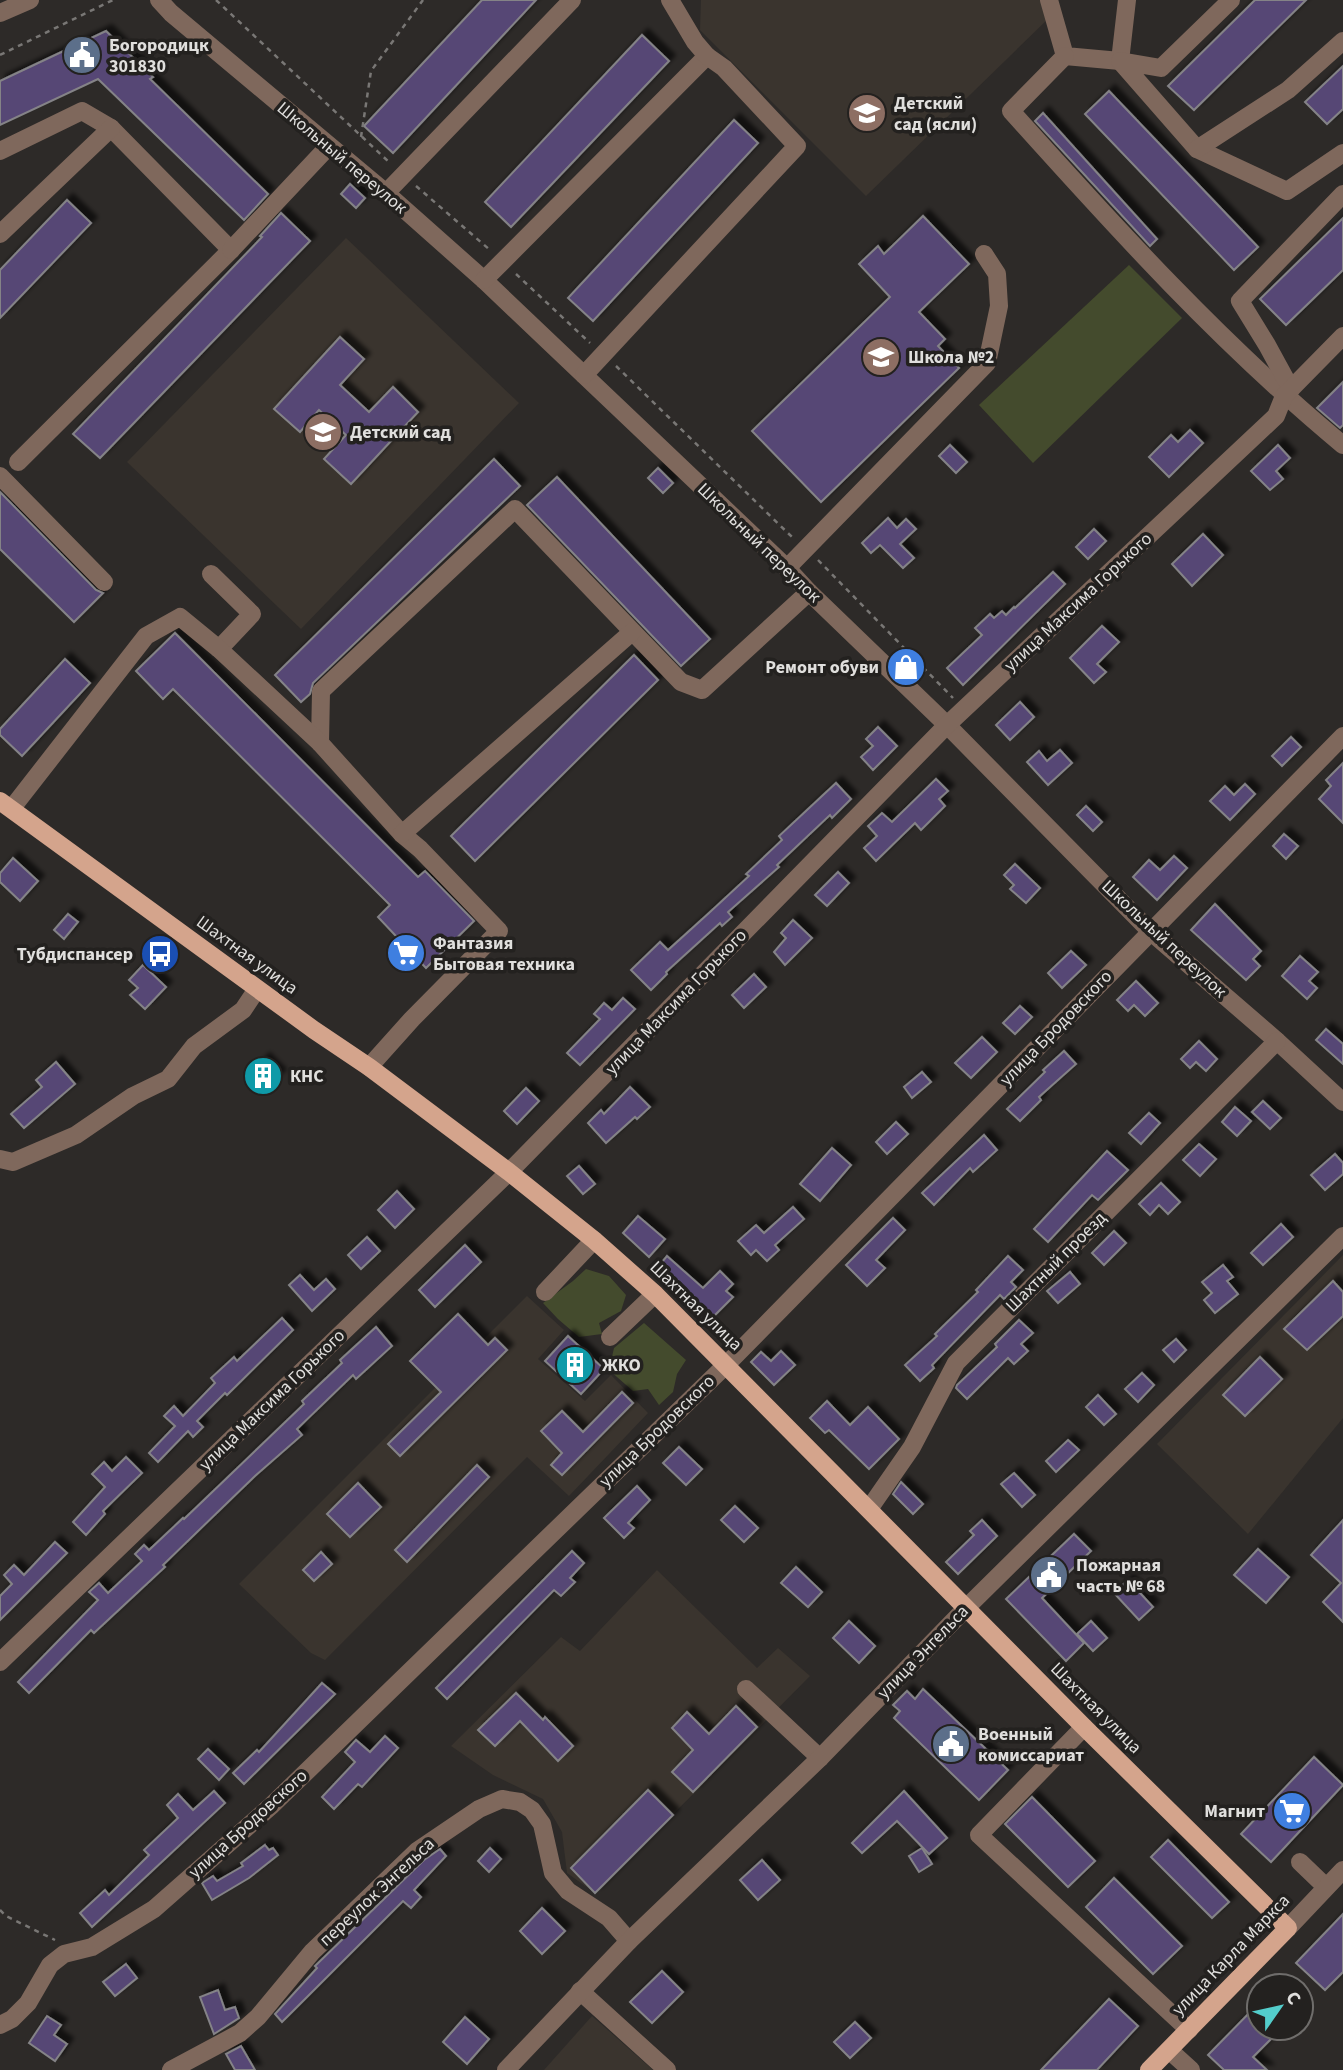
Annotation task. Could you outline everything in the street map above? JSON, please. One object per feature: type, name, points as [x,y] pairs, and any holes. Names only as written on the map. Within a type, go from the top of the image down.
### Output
[{"type":"main road","name":"Шахтная улица","points":[[6,805],[257,989],[369,1067],[594,1240],[655,1294],[726,1364],[1084,1727],[1288,1927]]},
{"type":"main road","name":"улица Карла Маркса","points":[[1149,2070],[1288,1927]]},
{"type":"street","points":[[0,13],[30,0]]},
{"type":"street","name":"Школьный переулок","points":[[159,0],[484,280],[787,568],[808,592],[947,725],[1151,932],[1343,1102]]},
{"type":"street","points":[[386,193],[572,0]]},
{"type":"street","points":[[584,375],[797,146],[724,68],[695,42],[670,0]]},
{"type":"street","points":[[1049,0],[1065,56]]},
{"type":"street","points":[[1127,0],[1119,61],[1197,149],[1287,191],[1343,153]]},
{"type":"street","points":[[1065,56],[1161,68],[1231,0]]},
{"type":"street","points":[[1197,149],[1288,90],[1343,41]]},
{"type":"street","points":[[484,280],[708,56]]},
{"type":"street","points":[[1065,56],[1011,111],[1146,259],[1343,445]]},
{"type":"street","points":[[0,151],[82,111],[111,128],[231,250]]},
{"type":"street","points":[[0,234],[111,128]]},
{"type":"street","points":[[18,462],[231,250],[328,147]]},
{"type":"street","points":[[1287,393],[1267,345],[1240,301],[1343,194]]},
{"type":"street","points":[[787,568],[987,363],[999,306],[997,274],[984,254]]},
{"type":"street","name":"улица Максима Горького","points":[[0,1662],[509,1172],[947,725],[1276,416],[1287,393],[1343,336]]},
{"type":"street","points":[[0,476],[104,582]]},
{"type":"street","points":[[320,743],[321,691],[515,509],[681,682],[702,690],[808,592]]},
{"type":"street","points":[[211,574],[252,614],[219,649]]},
{"type":"street","points":[[6,805],[146,636],[180,617],[219,649],[320,743],[401,834],[420,849],[499,931],[369,1067]]},
{"type":"street","points":[[401,834],[632,632]]},
{"type":"street","name":"улица Бродовского","points":[[0,2025],[12,2019],[28,2003],[50,1965],[64,1954],[92,1947],[154,1909],[271,1806],[726,1364],[1343,736]]},
{"type":"street","points":[[0,1159],[13,1162],[76,1135],[133,1096],[168,1079],[194,1046],[243,1010],[257,989]]},
{"type":"street","name":"Шахтный проезд","points":[[869,1509],[912,1447],[956,1363],[1277,1041]]},
{"type":"street","name":"улица Энгельса","points":[[506,2070],[629,1941],[820,1758],[966,1608],[1343,1236]]},
{"type":"street","points":[[545,1292],[594,1240]]},
{"type":"street","points":[[610,1337],[655,1294]]},
{"type":"street","points":[[746,1689],[820,1758]]},
{"type":"street","points":[[1084,1727],[979,1835],[1189,2030]]},
{"type":"street","name":"переулок Энгельса","points":[[171,2070],[240,2033],[267,2007],[312,1952],[416,1851],[479,1809],[502,1799],[520,1802],[532,1810],[542,1824],[553,1873],[568,1891],[609,1918],[629,1941]]},
{"type":"street","points":[[1300,1862],[1326,1887]]},
{"type":"street","name":"улица Карла Маркса","points":[[1288,1927],[1343,1870]]},
{"type":"street","points":[[580,1991],[667,2070]]},
{"type":"street","points":[[1169,2050],[1191,2070]]},
{"type":"path","points":[[0,55],[113,0]]},
{"type":"path","points":[[361,137],[372,71],[423,0]]},
{"type":"path","points":[[0,1910],[6,1916],[58,1941]]},
{"type":"shaded area","name":"Детский сад (ясли)","points":[[701,0],[1045,0],[1050,17],[866,196],[700,30]]},
{"type":"shaded area","name":"Детский сад","points":[[346,238],[519,403],[301,629],[127,462]]},
{"type":"shaded area","points":[[1343,1255],[1343,1418],[1248,1534],[1157,1444]]},
{"type":"shaded area","name":"ЖКО","points":[[527,1296],[564,1330],[538,1359],[585,1401],[611,1375],[648,1413],[569,1496],[527,1457],[325,1660],[311,1653],[239,1584]]},
{"type":"shaded area","points":[[657,1570],[757,1668],[778,1648],[810,1676],[595,1893],[567,1873],[562,1832],[543,1799],[493,1775],[451,1746],[561,1637],[580,1651]]},
{"type":"shaded area","points":[[592,2016],[653,2070],[544,2070]]},
{"type":"green space","points":[[1129,265],[1182,318],[1033,463],[979,405]]},
{"type":"green space","points":[[586,1269],[609,1276],[626,1295],[621,1311],[599,1323],[602,1334],[579,1337],[543,1303]]},
{"type":"green space","points":[[644,1323],[686,1360],[677,1374],[673,1392],[659,1405],[648,1389],[633,1391],[609,1370],[614,1348]]},
{"type":"building","points":[[482,0],[536,0],[393,153],[364,126]]},
{"type":"building","points":[[1255,0],[1306,0],[1194,110],[1168,86]]},
{"type":"building","points":[[106,31],[153,77],[150,79],[268,194],[244,220],[98,79],[0,125],[0,81]]},
{"type":"building","points":[[642,35],[669,61],[511,227],[485,202]]},
{"type":"building","points":[[1343,66],[1343,109],[1327,124],[1305,102]]},
{"type":"building","points":[[1109,91],[1258,247],[1234,270],[1085,114]]},
{"type":"building","points":[[1043,113],[1157,239],[1150,246],[1035,121]]},
{"type":"building","points":[[734,120],[758,143],[593,321],[568,298]]},
{"type":"building","points":[[350,184],[365,198],[356,208],[341,194]]},
{"type":"building","points":[[67,200],[91,223],[0,318],[0,270]]},
{"type":"building","points":[[281,213],[310,241],[100,458],[73,434],[262,237],[260,236]]},
{"type":"building","name":"Школа №2","points":[[923,216],[969,264],[919,312],[945,339],[938,346],[959,368],[821,502],[752,431],[890,297],[859,264],[878,246],[884,254]]},
{"type":"building","points":[[1343,218],[1343,270],[1286,325],[1260,299]]},
{"type":"building","points":[[340,337],[364,359],[340,385],[369,412],[393,387],[418,412],[351,484],[324,459],[346,435],[319,410],[300,432],[274,409]]},
{"type":"building","points":[[1343,382],[1343,425],[1340,428],[1317,408]]},
{"type":"building","points":[[1190,430],[1203,443],[1169,477],[1149,457],[1171,435],[1178,442]]},
{"type":"building","points":[[950,445],[967,462],[956,473],[939,456]]},
{"type":"building","points":[[1278,445],[1290,458],[1276,471],[1283,479],[1270,490],[1251,471]]},
{"type":"building","points":[[494,459],[520,486],[313,683],[310,694],[301,702],[275,675]]},
{"type":"building","points":[[658,468],[673,483],[663,493],[648,478]]},
{"type":"building","points":[[557,477],[710,639],[681,666],[527,505]]},
{"type":"building","points":[[0,492],[96,590],[103,593],[74,622],[0,549]]},
{"type":"building","points":[[888,518],[897,528],[906,519],[916,529],[900,544],[914,558],[903,568],[880,545],[871,553],[862,543]]},
{"type":"building","points":[[1094,529],[1106,541],[1088,559],[1076,547]]},
{"type":"building","points":[[1203,534],[1223,555],[1192,586],[1172,564]]},
{"type":"building","points":[[1053,572],[1065,584],[963,685],[947,668],[982,635],[975,628],[990,614],[994,618],[1002,611],[1006,615]]},
{"type":"building","points":[[1102,626],[1119,642],[1097,664],[1106,672],[1094,683],[1070,658]]},
{"type":"building","points":[[175,633],[418,877],[425,871],[474,921],[426,968],[378,917],[390,905],[173,689],[163,699],[136,671]]},
{"type":"building","points":[[634,655],[658,680],[475,861],[451,836]]},
{"type":"building","points":[[65,659],[90,683],[22,756],[0,735],[0,729]]},
{"type":"building","points":[[1020,702],[1034,717],[1010,740],[996,725]]},
{"type":"building","points":[[878,727],[897,746],[873,770],[861,757],[873,746],[866,739]]},
{"type":"building","points":[[1291,737],[1301,747],[1282,766],[1272,756]]},
{"type":"building","points":[[1060,750],[1072,763],[1048,785],[1027,762],[1039,751],[1047,761]]},
{"type":"building","points":[[1343,763],[1343,823],[1319,799],[1331,786],[1326,780]]},
{"type":"building","points":[[936,779],[948,791],[939,799],[945,806],[921,830],[915,823],[876,861],[864,848],[877,836],[868,826],[882,813],[892,822]]},
{"type":"building","points":[[836,783],[851,799],[777,865],[779,867],[728,912],[732,917],[722,926],[720,923],[666,972],[651,990],[631,970],[660,942],[668,950],[710,912],[749,876],[746,874],[782,840],[779,836]]},
{"type":"building","points":[[1245,784],[1255,794],[1230,820],[1210,801],[1225,786],[1234,795]]},
{"type":"building","points":[[1086,806],[1102,822],[1093,831],[1077,815]]},
{"type":"building","points":[[1284,834],[1298,846],[1286,859],[1273,846]]},
{"type":"building","points":[[1174,856],[1187,868],[1157,900],[1133,877],[1149,860],[1160,870]]},
{"type":"building","points":[[13,858],[38,881],[20,901],[0,882],[0,873]]},
{"type":"building","points":[[1015,864],[1040,888],[1026,903],[1010,889],[1014,885],[1004,875]]},
{"type":"building","points":[[838,872],[849,883],[827,906],[815,895]]},
{"type":"building","points":[[1215,904],[1261,951],[1253,959],[1260,966],[1246,980],[1191,930]]},
{"type":"building","points":[[68,914],[78,922],[64,939],[54,930]]},
{"type":"building","points":[[793,920],[812,938],[785,965],[774,952],[786,938],[781,933]]},
{"type":"building","points":[[1071,951],[1086,965],[1062,988],[1048,973]]},
{"type":"building","points":[[1300,956],[1318,972],[1309,981],[1317,988],[1307,999],[1282,976]]},
{"type":"building","points":[[143,965],[166,987],[145,1009],[130,995],[138,988],[129,980]]},
{"type":"building","points":[[754,974],[766,987],[744,1008],[732,995]]},
{"type":"building","points":[[1136,981],[1158,1003],[1145,1016],[1134,1005],[1128,1011],[1117,1000]]},
{"type":"building","points":[[623,998],[635,1009],[580,1065],[567,1053],[600,1019],[594,1014],[604,1003],[612,1010]]},
{"type":"building","points":[[1020,1006],[1032,1017],[1015,1034],[1003,1023]]},
{"type":"building","points":[[1326,1029],[1343,1044],[1343,1064],[1316,1040]]},
{"type":"building","points":[[982,1037],[997,1052],[971,1078],[955,1063]]},
{"type":"building","points":[[1199,1041],[1217,1059],[1206,1071],[1196,1062],[1190,1068],[1181,1059]]},
{"type":"building","points":[[1064,1051],[1076,1064],[1039,1097],[1041,1100],[1020,1121],[1007,1109]]},
{"type":"building","name":"КНС","points":[[264,1059],[280,1075],[263,1092],[247,1076]]},
{"type":"building","points":[[56,1062],[75,1084],[24,1128],[11,1114],[42,1087],[36,1080]]},
{"type":"building","points":[[922,1072],[931,1082],[912,1098],[904,1087]]},
{"type":"building","points":[[630,1087],[650,1107],[606,1143],[588,1123],[601,1110],[604,1114]]},
{"type":"building","points":[[526,1088],[539,1101],[517,1124],[504,1111]]},
{"type":"building","points":[[1263,1101],[1281,1118],[1270,1129],[1252,1112]]},
{"type":"building","points":[[1235,1107],[1251,1121],[1237,1136],[1222,1122]]},
{"type":"building","points":[[1149,1113],[1160,1123],[1141,1144],[1129,1133]]},
{"type":"building","points":[[896,1122],[908,1134],[887,1154],[876,1142]]},
{"type":"building","points":[[984,1135],[997,1150],[973,1172],[970,1168],[934,1205],[922,1193]]},
{"type":"building","points":[[1199,1144],[1216,1159],[1200,1176],[1183,1160]]},
{"type":"building","points":[[832,1148],[851,1165],[820,1201],[800,1184]]},
{"type":"building","points":[[1107,1151],[1128,1170],[1098,1200],[1092,1195],[1048,1242],[1034,1229]]},
{"type":"building","points":[[1335,1154],[1343,1163],[1343,1174],[1325,1190],[1311,1175]]},
{"type":"building","points":[[579,1166],[595,1184],[583,1194],[567,1176]]},
{"type":"building","points":[[1161,1183],[1180,1202],[1168,1214],[1159,1205],[1150,1215],[1139,1204]]},
{"type":"building","points":[[397,1191],[414,1209],[395,1228],[378,1210]]},
{"type":"building","points":[[793,1207],[804,1219],[775,1245],[779,1250],[767,1261],[756,1250],[751,1255],[738,1241],[756,1225],[764,1233]]},
{"type":"building","points":[[638,1216],[665,1239],[649,1257],[623,1233]]},
{"type":"building","points":[[893,1218],[905,1230],[876,1260],[885,1268],[867,1286],[846,1265]]},
{"type":"building","points":[[1281,1224],[1293,1237],[1263,1265],[1251,1253]]},
{"type":"building","points":[[1114,1231],[1126,1243],[1104,1265],[1092,1253]]},
{"type":"building","points":[[367,1237],[380,1251],[361,1269],[348,1255]]},
{"type":"building","points":[[465,1245],[481,1262],[435,1307],[419,1290]]},
{"type":"building","points":[[667,1256],[703,1288],[720,1271],[733,1284],[726,1291],[733,1297],[711,1319],[657,1268]]},
{"type":"building","points":[[1008,1256],[1023,1270],[1011,1282],[1016,1287],[1004,1299],[1000,1295],[932,1365],[934,1368],[920,1381],[905,1365],[937,1336],[935,1334],[978,1292],[976,1290]]},
{"type":"building","points":[[1223,1265],[1233,1277],[1227,1281],[1238,1294],[1215,1313],[1204,1300],[1212,1293],[1202,1282]]},
{"type":"building","points":[[1070,1272],[1080,1284],[1058,1303],[1047,1291]]},
{"type":"building","points":[[300,1275],[314,1290],[326,1279],[335,1289],[312,1311],[289,1285]]},
{"type":"building","points":[[1333,1281],[1343,1292],[1343,1316],[1307,1350],[1284,1329]]},
{"type":"building","points":[[458,1314],[488,1345],[495,1338],[507,1350],[400,1456],[388,1444],[441,1392],[410,1361]]},
{"type":"building","points":[[282,1318],[293,1330],[197,1421],[203,1427],[193,1437],[188,1431],[158,1462],[149,1453],[175,1426],[164,1416],[174,1406],[183,1416],[215,1383],[211,1378],[234,1357],[237,1361]]},
{"type":"building","points":[[1019,1320],[1033,1333],[1021,1344],[1028,1351],[1014,1364],[1008,1358],[967,1399],[956,1388],[957,1385],[997,1347],[995,1344]]},
{"type":"building","points":[[376,1327],[392,1346],[356,1379],[353,1375],[297,1429],[302,1435],[255,1476],[163,1565],[165,1567],[94,1633],[91,1630],[29,1693],[18,1682],[98,1600],[89,1592],[99,1583],[108,1593],[142,1561],[135,1554],[144,1545],[149,1550],[184,1519],[304,1404],[302,1401],[342,1363],[340,1360]]},
{"type":"building","name":"ЖКО","points":[[568,1336],[604,1369],[581,1394],[545,1361]]},
{"type":"building","points":[[1176,1339],[1186,1350],[1174,1362],[1163,1350]]},
{"type":"building","points":[[781,1351],[795,1365],[774,1385],[751,1362],[761,1352],[771,1361]]},
{"type":"building","points":[[1260,1357],[1282,1379],[1245,1416],[1223,1395]]},
{"type":"building","points":[[1142,1373],[1154,1385],[1138,1402],[1125,1389]]},
{"type":"building","points":[[622,1392],[633,1403],[562,1475],[551,1465],[562,1453],[541,1431],[562,1411],[583,1432]]},
{"type":"building","points":[[1098,1395],[1116,1414],[1104,1425],[1086,1407]]},
{"type":"building","points":[[827,1401],[850,1425],[868,1407],[899,1439],[869,1469],[829,1430],[825,1433],[810,1418]]},
{"type":"building","points":[[1068,1440],[1079,1450],[1056,1472],[1046,1461]]},
{"type":"building","points":[[679,1447],[702,1469],[686,1485],[663,1463]]},
{"type":"building","points":[[126,1457],[142,1473],[103,1511],[105,1514],[86,1535],[73,1522],[105,1487],[92,1474],[104,1462],[112,1471]]},
{"type":"building","points":[[477,1465],[489,1477],[407,1562],[395,1550]]},
{"type":"building","points":[[1014,1473],[1035,1495],[1022,1507],[1001,1484]]},
{"type":"building","points":[[901,1482],[923,1504],[913,1514],[893,1494]]},
{"type":"building","points":[[358,1483],[381,1507],[350,1537],[327,1514]]},
{"type":"building","points":[[637,1486],[650,1500],[628,1523],[634,1528],[624,1538],[604,1518]]},
{"type":"building","points":[[735,1506],[758,1528],[744,1542],[721,1520]]},
{"type":"building","points":[[982,1520],[997,1536],[958,1574],[946,1562],[974,1535],[970,1531]]},
{"type":"building","points":[[1343,1520],[1343,1622],[1323,1602],[1341,1583],[1311,1555]]},
{"type":"building","name":"Пожарная часть № 68","points":[[1074,1534],[1091,1551],[1042,1598],[1084,1643],[1066,1661],[1006,1599]]},
{"type":"building","points":[[55,1542],[67,1553],[0,1620],[0,1596],[12,1584],[4,1575],[14,1565],[24,1575]]},
{"type":"building","points":[[1258,1549],[1289,1577],[1266,1603],[1234,1575]]},
{"type":"building","points":[[572,1551],[584,1563],[570,1578],[575,1582],[561,1596],[554,1590],[447,1699],[436,1688]]},
{"type":"building","points":[[321,1552],[332,1564],[314,1581],[303,1570]]},
{"type":"building","points":[[796,1567],[822,1592],[808,1607],[781,1583]]},
{"type":"building","points":[[1128,1580],[1153,1607],[1139,1620],[1114,1593]]},
{"type":"building","points":[[849,1621],[875,1646],[859,1663],[833,1638]]},
{"type":"building","points":[[1091,1621],[1107,1638],[1093,1651],[1077,1634]]},
{"type":"building","points":[[322,1683],[335,1694],[244,1784],[233,1773],[257,1750],[259,1752]]},
{"type":"building","name":"Военный комиссариат","points":[[923,1689],[1008,1770],[979,1800],[894,1718],[900,1711],[893,1705],[907,1691],[915,1699]]},
{"type":"building","points":[[516,1693],[543,1720],[545,1717],[573,1746],[558,1761],[520,1721],[495,1746],[478,1730]]},
{"type":"building","points":[[736,1706],[757,1727],[693,1792],[672,1772],[693,1750],[672,1728],[687,1712],[709,1734]]},
{"type":"building","points":[[385,1736],[398,1748],[362,1787],[358,1784],[334,1809],[322,1797],[355,1762],[345,1752],[356,1740],[370,1752]]},
{"type":"building","points":[[208,1749],[229,1769],[219,1780],[198,1759]]},
{"type":"building","points":[[1314,1757],[1343,1785],[1271,1862],[1241,1834]]},
{"type":"building","points":[[648,1790],[673,1815],[595,1893],[571,1868]]},
{"type":"building","points":[[214,1791],[225,1803],[92,1927],[80,1913],[105,1890],[109,1895],[149,1855],[144,1850],[178,1818],[167,1805],[178,1794],[193,1810]]},
{"type":"building","points":[[904,1791],[947,1838],[929,1854],[897,1821],[862,1853],[852,1843]]},
{"type":"building","points":[[1032,1797],[1095,1861],[1068,1887],[1005,1824]]},
{"type":"building","points":[[1168,1840],[1229,1902],[1212,1918],[1151,1857]]},
{"type":"building","points":[[265,1845],[269,1850],[273,1848],[278,1855],[249,1878],[212,1900],[202,1883],[213,1876],[217,1881],[243,1866],[241,1863]]},
{"type":"building","points":[[490,1848],[501,1859],[489,1872],[478,1861]]},
{"type":"building","points":[[922,1848],[932,1864],[919,1872],[909,1856]]},
{"type":"building","points":[[440,1849],[446,1856],[414,1890],[421,1897],[411,1908],[403,1901],[282,2022],[275,2014],[317,1968],[315,1966],[424,1860]]},
{"type":"building","points":[[762,1860],[780,1880],[758,1900],[740,1880]]},
{"type":"building","points":[[1114,1878],[1182,1946],[1153,1974],[1086,1907]]},
{"type":"building","points":[[542,1908],[565,1931],[542,1954],[520,1931]]},
{"type":"building","points":[[1343,1914],[1343,1972],[1325,1990],[1315,1981],[1315,1972],[1306,1972],[1296,1963]]},
{"type":"building","points":[[126,1964],[137,1978],[115,1996],[103,1982]]},
{"type":"building","points":[[662,1971],[683,1992],[652,2023],[630,2002]]},
{"type":"building","points":[[218,1990],[225,2010],[235,2007],[239,2018],[214,2034],[200,1997]]},
{"type":"building","points":[[1109,1999],[1138,2026],[1097,2070],[1041,2070]]},
{"type":"building","points":[[47,2016],[61,2025],[54,2035],[67,2044],[55,2061],[29,2043]]},
{"type":"building","points":[[465,2017],[489,2039],[467,2064],[443,2042]]},
{"type":"building","points":[[1245,2017],[1245,2042],[1268,2042],[1253,2057],[1267,2070],[1224,2070],[1208,2055]]},
{"type":"building","points":[[855,2022],[871,2038],[850,2058],[834,2042]]},
{"type":"building","points":[[241,2046],[255,2070],[235,2070],[226,2054]]},
{"type":"place","name":"Богородицк 301830","points":[[82,55]]},
{"type":"place","name":"Детский сад (ясли)","points":[[867,113]]},
{"type":"place","name":"Школа №2","points":[[881,357]]},
{"type":"place","name":"Детский сад","points":[[323,432]]},
{"type":"place","name":"Ремонт обуви","points":[[906,667]]},
{"type":"place","name":"Фантазия Бытовая техника","points":[[406,953]]},
{"type":"place","name":"Тубдиспансер","points":[[160,954]]},
{"type":"place","name":"КНС","points":[[263,1076]]},
{"type":"place","name":"ЖКО","points":[[575,1365]]},
{"type":"place","name":"Пожарная часть № 68","points":[[1049,1575]]},
{"type":"place","name":"Военный комиссариат","points":[[951,1744]]},
{"type":"place","name":"Магнит","points":[[1292,1811]]}]
